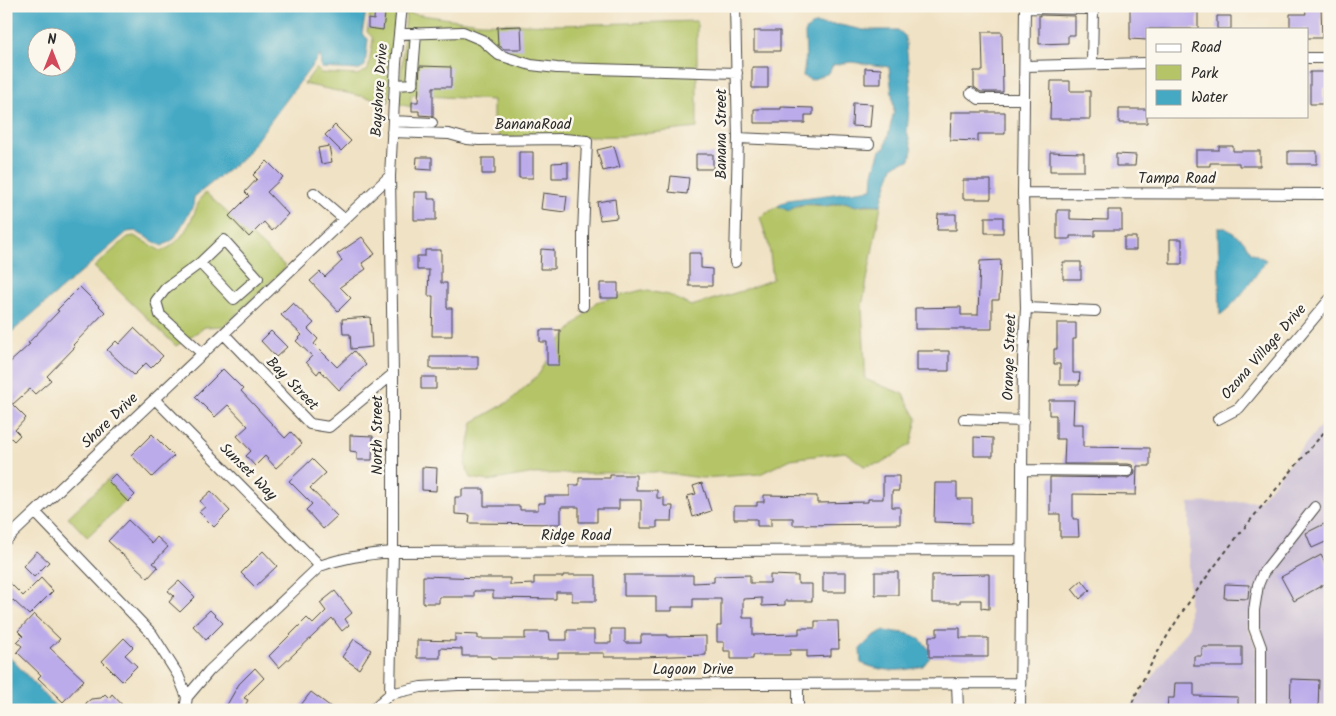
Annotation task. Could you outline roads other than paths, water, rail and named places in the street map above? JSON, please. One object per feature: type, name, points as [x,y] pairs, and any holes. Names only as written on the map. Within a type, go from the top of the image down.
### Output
[{"type":"street","name":"Bayshore Drive","points":[[390,176],[402,6]]},
{"type":"street","name":"Banana Street","points":[[735,6],[738,138],[735,262]]},
{"type":"street","points":[[1025,7],[1093,9],[1092,64]]},
{"type":"street","name":"Orange Street","points":[[1020,710],[1022,421],[1026,308],[1024,193],[1025,7]]},
{"type":"street","points":[[399,34],[463,32],[482,40],[499,55],[531,65],[557,68],[737,73]]},
{"type":"street","points":[[395,85],[412,84],[416,33]]},
{"type":"street","points":[[1308,58],[1330,58]]},
{"type":"street","points":[[1024,66],[1146,62]]},
{"type":"street","points":[[971,93],[979,99],[1024,99]]},
{"type":"street","points":[[393,126],[432,123]]},
{"type":"street","name":"BananaRoad","points":[[393,126],[479,140],[564,139],[587,141],[583,233],[583,306]]},
{"type":"street","points":[[738,138],[868,144]]},
{"type":"street","name":"Shore Drive","points":[[6,540],[390,176]]},
{"type":"street","name":"North Street","points":[[390,176],[393,374],[393,552],[390,694]]},
{"type":"street","points":[[314,193],[344,219]]},
{"type":"street","name":"Tampa Road","points":[[1024,193],[1330,194]]},
{"type":"street","points":[[200,263],[234,299],[258,278],[224,240],[200,263],[166,288],[156,301],[160,315],[203,354]]},
{"type":"street","points":[[247,288],[259,301]]},
{"type":"street","name":"Ozona Village Drive","points":[[1218,420],[1239,408],[1330,299]]},
{"type":"street","points":[[1026,308],[1095,312]]},
{"type":"street","name":"Bay Street","points":[[224,334],[310,424],[329,427],[393,374]]},
{"type":"street","name":"Sunset Way","points":[[155,399],[320,566]]},
{"type":"street","points":[[964,419],[1022,421]]},
{"type":"street","points":[[1022,470],[1128,471]]},
{"type":"street","points":[[1261,710],[1261,647],[1254,628],[1255,598],[1263,573],[1315,507]]},
{"type":"street","points":[[36,512],[152,634],[178,675],[187,697],[185,710]]},
{"type":"street","name":"Ridge Road","points":[[187,697],[209,671],[320,566],[360,554],[393,552],[1022,550]]},
{"type":"street","name":"Lagoon Drive","points":[[372,710],[390,694],[421,687],[458,685],[1020,683]]},
{"type":"street","points":[[798,684],[798,710]]},
{"type":"street","points":[[956,684],[958,710]]},
{"type":"water","points":[[6,6],[367,6],[362,34],[368,39],[365,66],[358,70],[321,68],[320,55],[243,158],[194,197],[193,206],[174,239],[162,246],[135,231],[127,232],[6,337]]},
{"type":"water","points":[[814,24],[840,25],[863,30],[898,30],[905,36],[911,87],[907,132],[912,150],[910,160],[893,166],[881,205],[866,204],[856,206],[845,202],[825,206],[812,204],[797,205],[789,211],[778,206],[788,200],[872,189],[873,173],[880,150],[885,148],[894,111],[889,67],[851,62],[833,65],[829,73],[811,80],[803,76],[806,56],[805,34],[807,29]]},
{"type":"water","points":[[1218,228],[1226,228],[1243,240],[1251,252],[1266,260],[1251,282],[1220,315]]},
{"type":"water","points":[[882,631],[905,633],[917,637],[932,655],[923,666],[907,669],[884,669],[861,663],[860,649],[872,637]]},
{"type":"water","points":[[6,653],[59,710],[6,710]]}]
